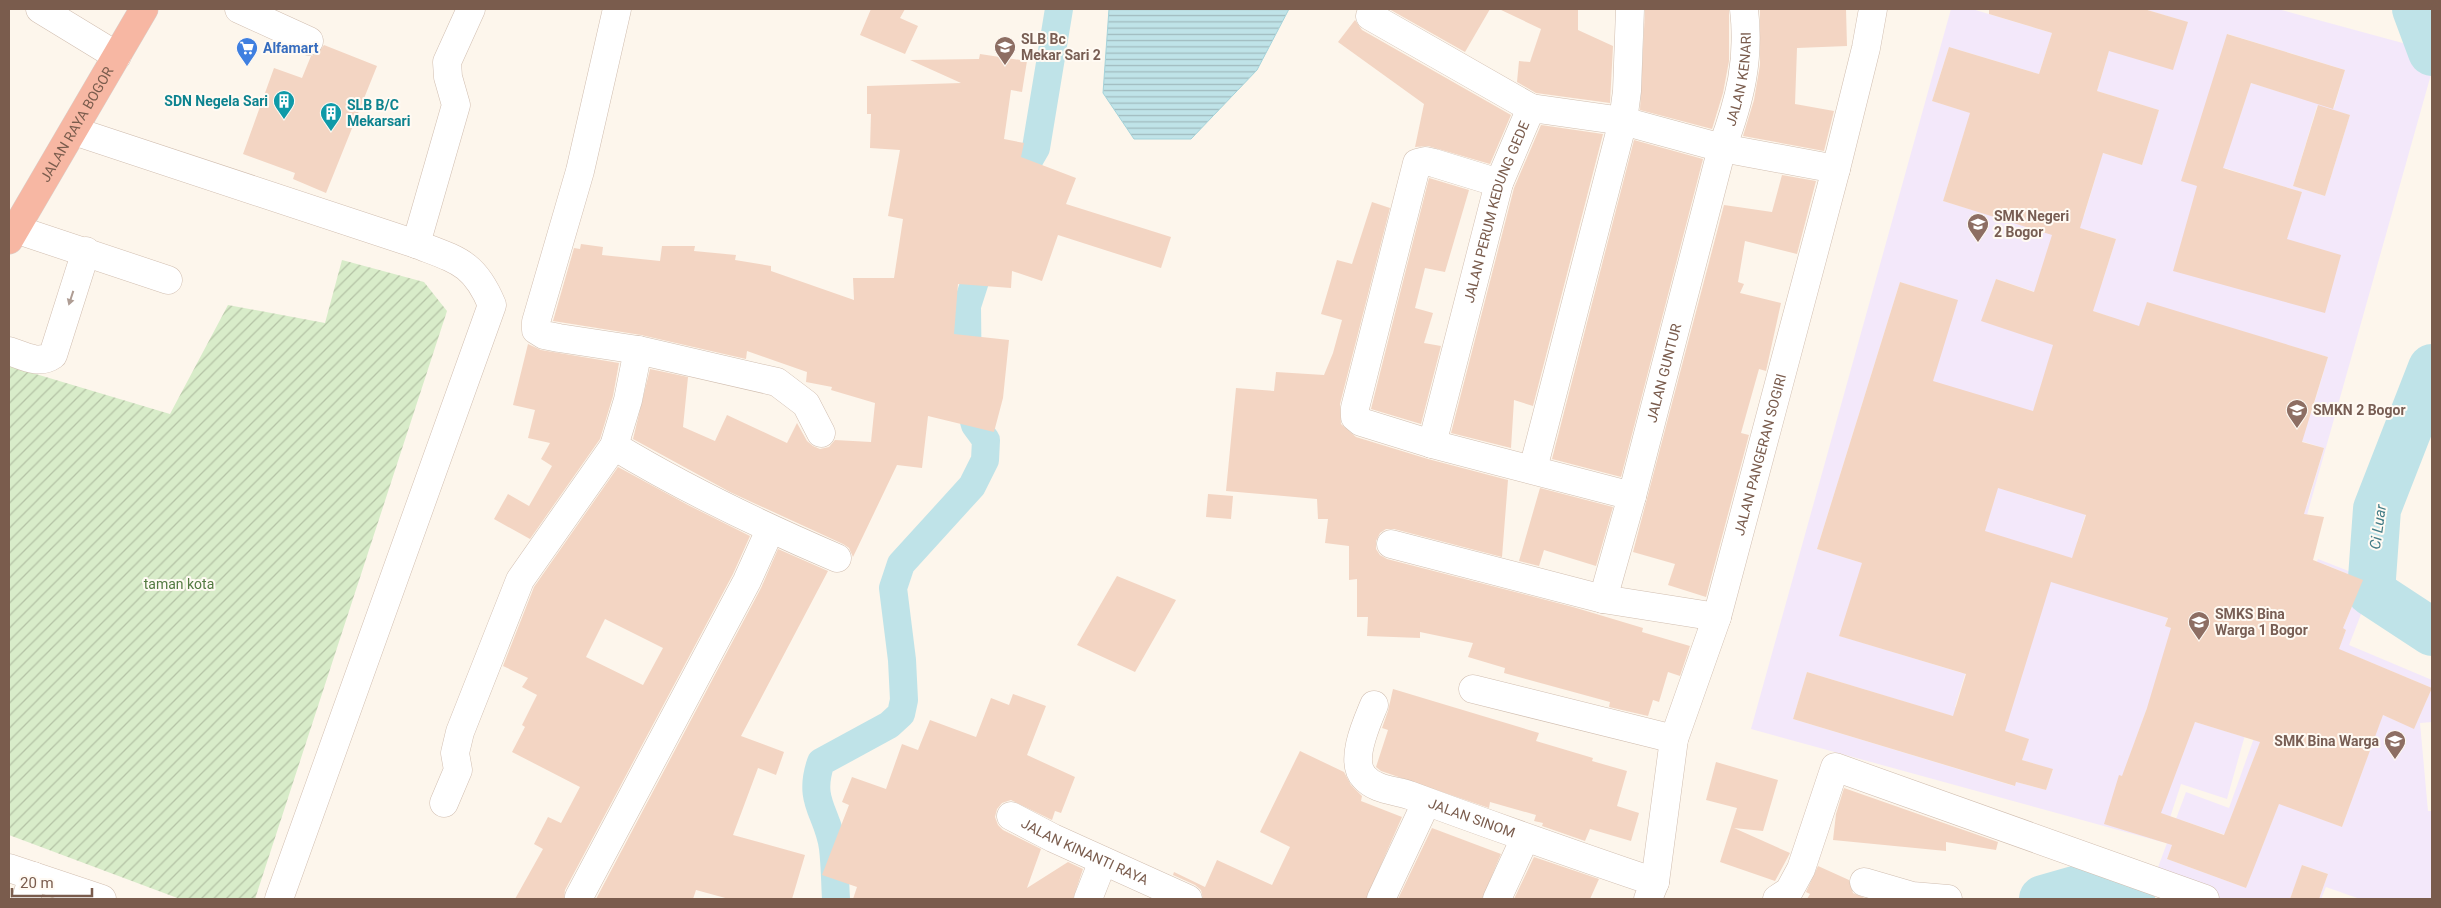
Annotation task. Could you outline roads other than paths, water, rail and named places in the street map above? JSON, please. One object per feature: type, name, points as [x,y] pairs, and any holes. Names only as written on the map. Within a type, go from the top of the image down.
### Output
[{"type":"highway","name":"JALAN RAYA BOGOR","points":[[12,235],[144,9]]},
{"type":"street","points":[[40,9],[117,56]]},
{"type":"street","points":[[239,9],[309,41]]},
{"type":"street","points":[[416,244],[456,105],[448,77],[447,62],[471,9]]},
{"type":"street","points":[[617,9],[580,171],[536,322],[536,330],[559,338],[638,350],[777,382],[806,404],[822,433]]},
{"type":"street","points":[[1532,469],[1623,120],[1630,9]]},
{"type":"street","name":"JALAN KENARI","points":[[1722,148],[1733,117],[1745,72],[1744,9]]},
{"type":"street","name":"JALAN PANGERAN SOGIRI","points":[[1652,890],[1674,739],[1716,617],[1836,169],[1866,48],[1873,9]]},
{"type":"street","points":[[1370,16],[1531,108]]},
{"type":"street","name":"JALAN PERUM KEDUNG GEDE","points":[[1432,444],[1499,183],[1531,108],[1623,120],[1722,148],[1836,169]]},
{"type":"street","points":[[74,131],[416,244],[463,262],[484,284],[492,305],[279,899]]},
{"type":"street","name":"JALAN GUNTUR","points":[[1603,598],[1632,496],[1722,148]]},
{"type":"street","points":[[1499,183],[1425,161],[1417,163],[1413,171],[1355,408],[1355,417],[1361,422],[1432,444],[1632,496]]},
{"type":"street","points":[[12,235],[86,251],[168,280]]},
{"type":"street","points":[[9,351],[36,360],[46,360],[53,355],[86,251]]},
{"type":"street","points":[[444,803],[458,770],[455,753],[460,732],[520,580],[614,446],[628,400],[638,350]]},
{"type":"street","points":[[614,446],[655,471],[770,530],[837,558]]},
{"type":"street","points":[[579,897],[747,581],[770,530]]},
{"type":"street","points":[[1391,544],[1603,598],[1716,617]]},
{"type":"street","points":[[1473,689],[1674,739]]},
{"type":"street","name":"JALAN SINOM","points":[[1374,705],[1362,736],[1358,767],[1363,776],[1374,785],[1408,795],[1525,838],[1652,890]]},
{"type":"street","points":[[1778,899],[1789,891],[1801,869],[1836,767],[2205,899]]},
{"type":"street","points":[[1380,899],[1426,803]]},
{"type":"street","name":"JALAN KINANTI RAYA","points":[[1011,816],[1184,899]]},
{"type":"street","points":[[1497,899],[1525,838]]},
{"type":"street","points":[[1088,899],[1103,861]]},
{"type":"street","points":[[23,881],[102,899]]},
{"type":"street","points":[[1864,882],[1915,898],[1948,899]]},
{"type":"water","points":[[1109,9],[1289,9],[1257,70],[1191,139],[1134,139],[1103,93]]},
{"type":"waterway","points":[[1010,193],[1036,148],[1059,9]]},
{"type":"waterway","name":"Ci Luar","points":[[2416,9],[2432,52]]},
{"type":"waterway","points":[[836,899],[833,848],[817,797],[817,776],[821,762],[889,725],[901,714],[904,700],[902,660],[893,588],[901,564],[972,486],[985,460],[986,440],[975,425],[968,400],[967,306],[985,250]]},
{"type":"waterway","name":"Ci Luar","points":[[2432,368],[2377,509],[2371,592],[2432,632]]},
{"type":"waterway","name":"Ci Luar","points":[[2043,899],[2092,885],[2131,899]]},
{"type":"place","name":"SLB Bc Mekar Sari 2","points":[[1005,66]]},
{"type":"place","name":"Alfamart","points":[[247,67]]},
{"type":"place","name":"SDN Negela Sari","points":[[284,120]]},
{"type":"place","name":"SLB B/C Mekarsari","points":[[331,132]]},
{"type":"place","name":"SMK Negeri 2 Bogor","points":[[1978,243]]},
{"type":"place","name":"SMKN 2 Bogor","points":[[2297,429]]},
{"type":"place","name":"SMKS Bina Warga 1 Bogor","points":[[2199,641]]},
{"type":"place","name":"SMK Bina Warga","points":[[2395,760]]},
{"type":"park label","name":"taman kota","points":[[179,584]]}]
